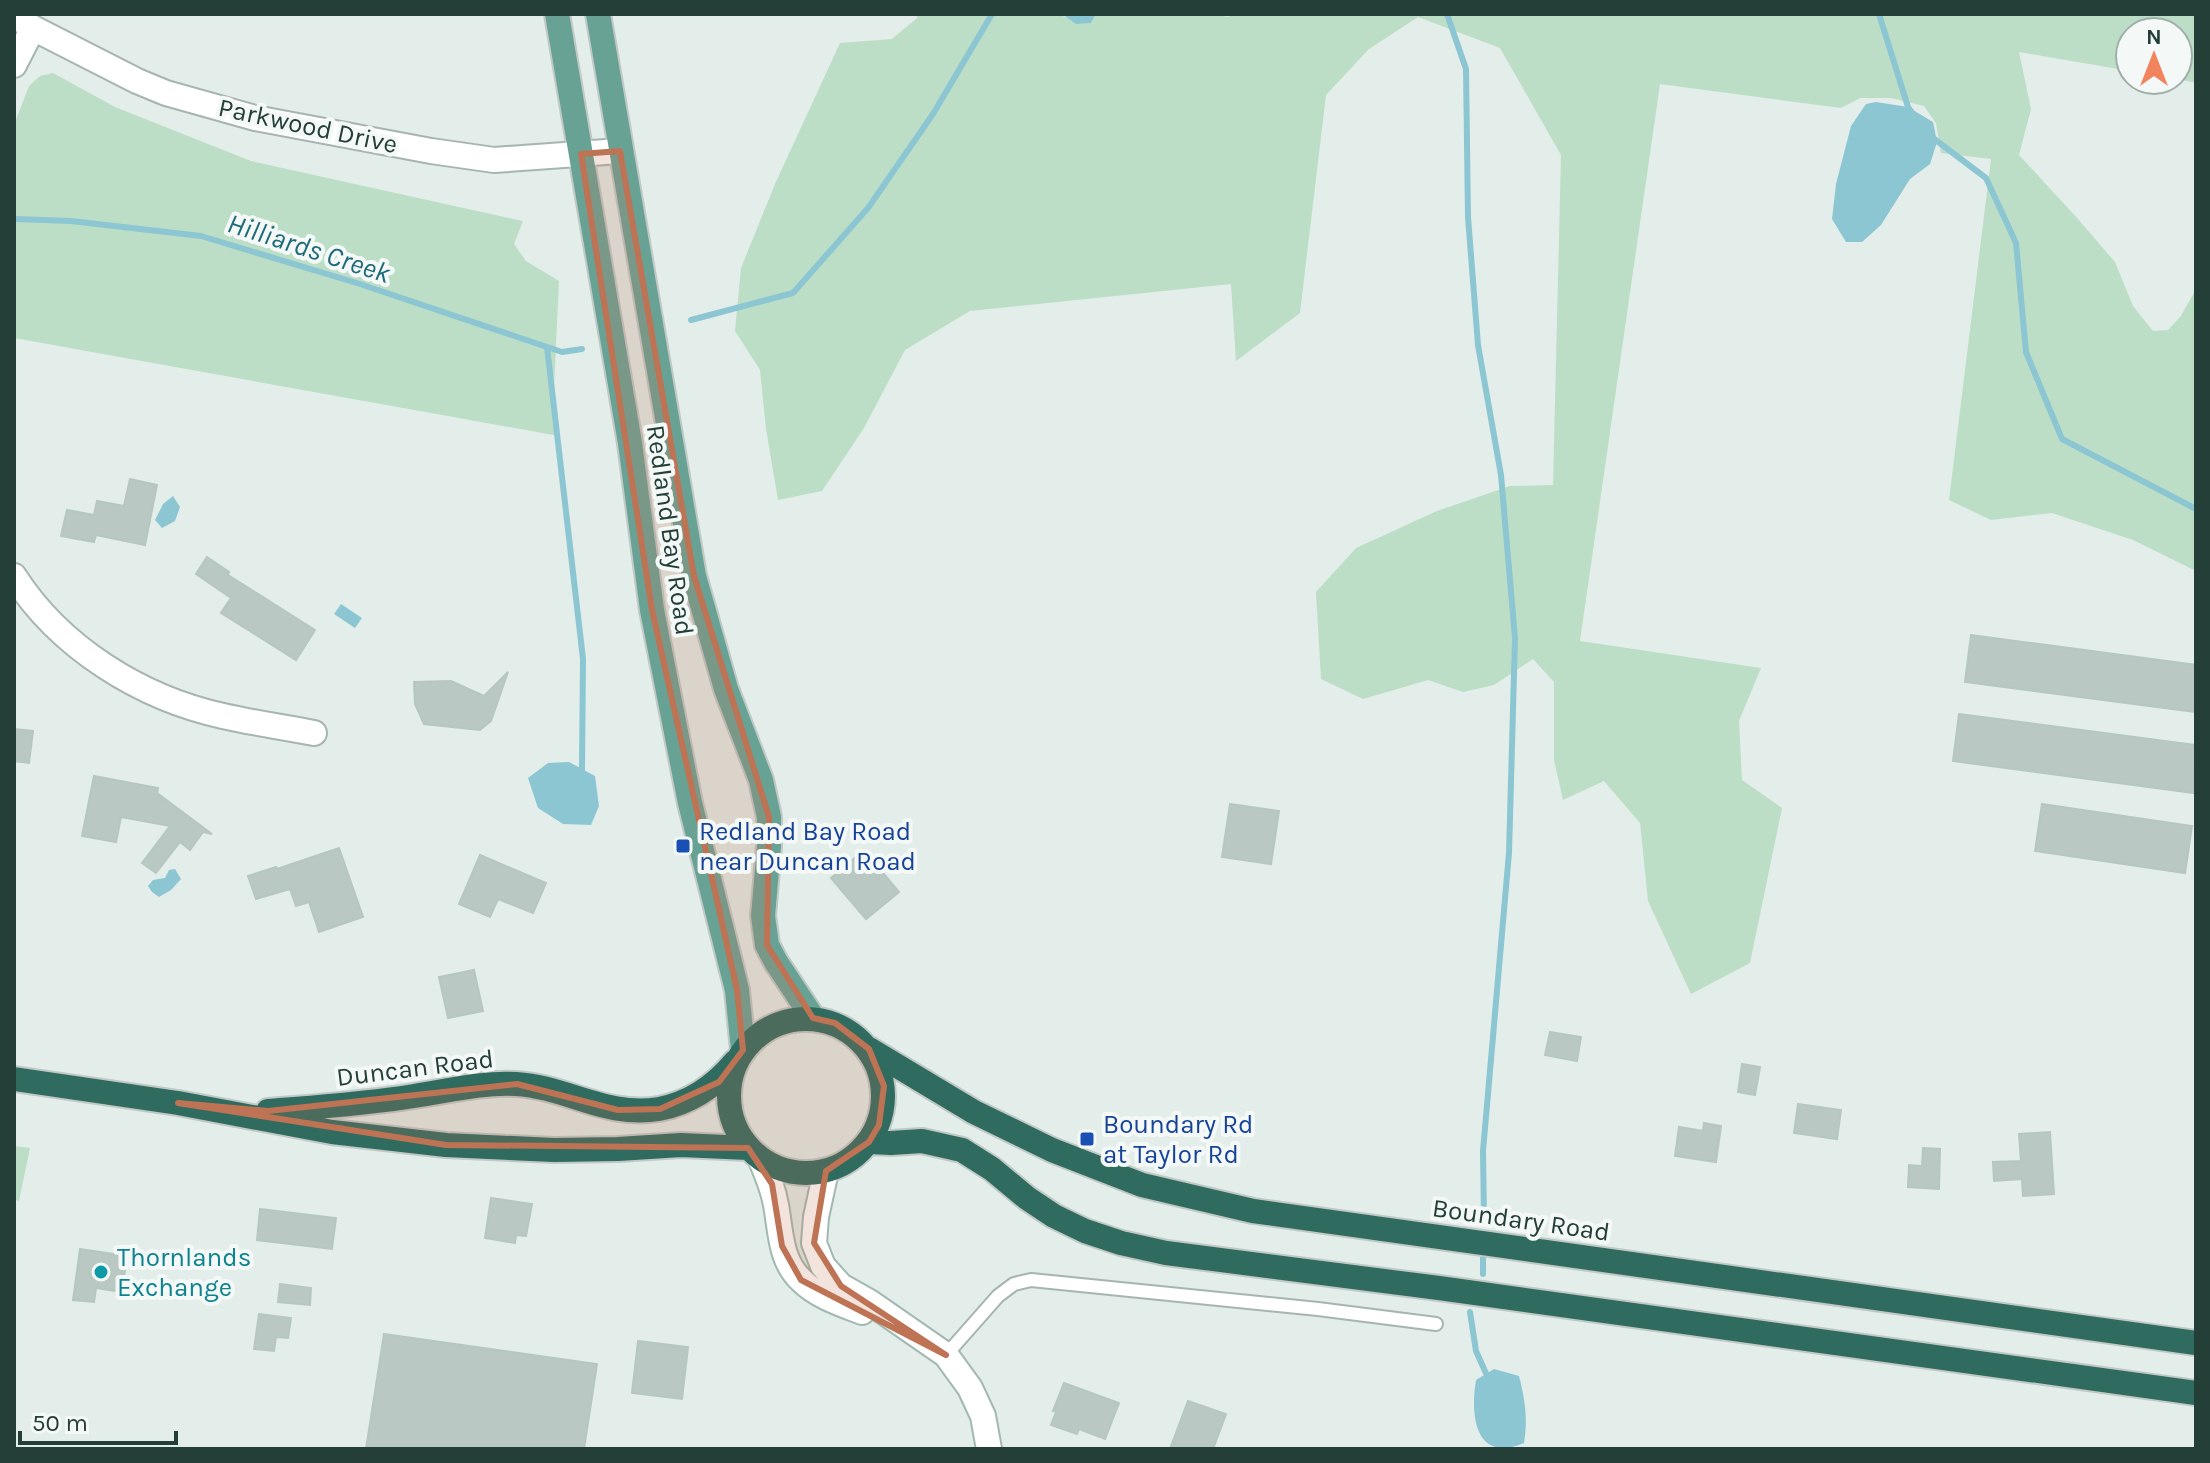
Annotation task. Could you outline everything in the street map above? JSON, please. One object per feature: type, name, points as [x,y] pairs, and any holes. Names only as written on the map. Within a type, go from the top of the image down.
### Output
[{"type":"highway","points":[[813,1018],[835,1023],[854,1034],[869,1049],[879,1067],[884,1086],[884,1106],[879,1125],[857,1155],[826,1171],[803,1173],[780,1169],[754,1153],[735,1129],[729,1107],[729,1084],[739,1056],[757,1035],[793,1019],[813,1018]]},
{"type":"highway","name":"Boundary Road","points":[[869,1049],[974,1112],[1052,1150],[1142,1185],[1253,1211],[2196,1343]]},
{"type":"highway","name":"Duncan Road","points":[[178,1103],[268,1111],[348,1105],[490,1084],[517,1084],[618,1110],[660,1109],[687,1101],[719,1082],[739,1056]]},
{"type":"highway","name":"Duncan Road","points":[[14,1079],[178,1103],[332,1132],[446,1145],[554,1150],[681,1145],[754,1153]]},
{"type":"highway","points":[[869,1142],[922,1141],[962,1150],[1045,1210],[1085,1231],[1166,1253],[2196,1393]]},
{"type":"main road","name":"Redland Bay Road","points":[[557,14],[630,443],[652,610],[690,803],[737,990],[739,1056]]},
{"type":"main road","name":"Redland Bay Road","points":[[598,14],[694,576],[726,689],[761,780],[769,817],[763,916],[767,945],[813,1018]]},
{"type":"street","name":"Parkwood Drive","points":[[24,22],[137,81],[166,93],[255,118],[494,160],[620,151]]},
{"type":"street","points":[[14,65],[24,22]]},
{"type":"street","points":[[14,576],[33,604],[99,664],[153,693],[221,716],[314,733]]},
{"type":"street","points":[[754,1153],[772,1184],[782,1246],[789,1264],[801,1280],[821,1295],[883,1320],[946,1355]]},
{"type":"street","points":[[826,1171],[814,1243],[823,1266],[841,1286],[946,1355],[970,1388],[983,1416],[989,1449]]},
{"type":"lane","points":[[946,1355],[998,1296],[1014,1284],[1031,1280],[1436,1324]]},
{"type":"highlighted area","points":[[620,151],[694,576],[769,817],[767,945],[813,1018],[835,1023],[869,1049],[884,1086],[879,1125],[869,1142],[826,1171],[814,1243],[841,1286],[946,1355],[801,1280],[782,1246],[772,1184],[748,1148],[446,1145],[178,1103],[268,1111],[517,1084],[618,1110],[660,1109],[719,1082],[743,1050],[737,990],[652,610],[581,154]]},
{"type":"green space","points":[[918,14],[1062,14],[1091,23],[1096,14],[1210,14],[1228,17],[1234,14],[2196,14],[2196,83],[2194,16],[2114,16],[2114,68],[2019,52],[2031,109],[2019,155],[2115,262],[2133,306],[2153,331],[2168,330],[2181,316],[2196,289],[2196,571],[2133,540],[2052,513],[1991,520],[1949,500],[1991,159],[1941,153],[1936,123],[1924,106],[1891,98],[1860,98],[1841,108],[1660,84],[1580,641],[1761,668],[1739,721],[1742,780],[1782,808],[1750,963],[1691,994],[1648,901],[1640,823],[1604,781],[1563,800],[1554,760],[1554,682],[1533,659],[1494,685],[1463,692],[1428,680],[1363,699],[1321,679],[1316,592],[1356,548],[1437,511],[1510,486],[1553,485],[1561,155],[1500,48],[1418,17],[1369,49],[1326,95],[1300,313],[1236,361],[1231,284],[970,311],[905,350],[864,428],[822,491],[778,500],[760,370],[735,331],[741,268],[775,184],[840,43],[892,39]]},
{"type":"green space","points":[[53,73],[115,107],[251,161],[523,221],[514,244],[526,261],[559,281],[554,386],[559,436],[14,338],[14,125],[29,86],[40,76]]},
{"type":"green space","points":[[14,1146],[30,1148],[19,1201],[14,1200]]},
{"type":"water","points":[[1062,14],[1096,14],[1091,23],[1076,24]]},
{"type":"water","points":[[1876,102],[1908,107],[1933,122],[1937,142],[1930,164],[1910,179],[1881,225],[1862,242],[1846,242],[1832,219],[1836,184],[1851,126],[1866,104]]},
{"type":"water","points":[[173,496],[180,507],[175,521],[162,528],[155,520],[163,504]]},
{"type":"water","points":[[341,604],[362,618],[355,628],[334,614]]},
{"type":"water","points":[[569,762],[595,776],[599,806],[591,825],[563,824],[538,808],[528,778],[548,763]]},
{"type":"water","points":[[175,869],[181,879],[171,890],[159,897],[152,892],[148,886],[153,880],[165,878],[169,870]]},
{"type":"water","points":[[1494,1369],[1519,1376],[1523,1393],[1524,1443],[1508,1448],[1495,1447],[1486,1441],[1476,1421],[1476,1380]]},
{"type":"building","points":[[130,479],[157,485],[145,545],[96,535],[94,542],[61,536],[67,510],[94,515],[97,501],[124,506]]},
{"type":"building","points":[[207,557],[229,572],[228,575],[315,630],[296,660],[221,613],[231,598],[196,574]]},
{"type":"building","points":[[1971,635],[2196,665],[2196,712],[1965,682]]},
{"type":"building","points":[[508,672],[491,721],[480,730],[424,724],[415,704],[414,682],[451,681],[484,696]]},
{"type":"building","points":[[1959,714],[2196,745],[2194,793],[1953,761]]},
{"type":"building","points":[[14,729],[33,731],[29,763],[14,761]]},
{"type":"building","points":[[94,776],[158,788],[157,793],[212,834],[203,832],[190,850],[180,842],[156,873],[142,863],[170,826],[121,817],[116,842],[82,836]]},
{"type":"building","points":[[1230,804],[1279,811],[1271,864],[1222,857]]},
{"type":"building","points":[[2042,804],[2192,826],[2185,873],[2035,851]]},
{"type":"building","points":[[339,848],[363,917],[319,932],[309,902],[296,906],[290,889],[256,899],[248,876]]},
{"type":"building","points":[[864,850],[899,892],[866,919],[831,878]]},
{"type":"building","points":[[480,855],[546,883],[533,913],[498,899],[490,917],[459,904]]},
{"type":"building","points":[[474,970],[483,1011],[448,1018],[439,977]]},
{"type":"building","points":[[1550,1032],[1581,1037],[1577,1061],[1545,1055]]},
{"type":"building","points":[[1742,1064],[1760,1067],[1755,1095],[1738,1092]]},
{"type":"building","points":[[1798,1104],[1841,1110],[1837,1139],[1794,1133]]},
{"type":"building","points":[[1704,1123],[1721,1126],[1716,1162],[1675,1156],[1679,1127],[1703,1131]]},
{"type":"building","points":[[2050,1132],[2054,1194],[2023,1196],[2022,1179],[1994,1181],[1993,1162],[2021,1161],[2019,1134]]},
{"type":"building","points":[[1923,1148],[1940,1149],[1939,1189],[1908,1187],[1909,1165],[1922,1166]]},
{"type":"building","points":[[491,1198],[532,1204],[526,1236],[516,1235],[515,1243],[485,1238]]},
{"type":"building","points":[[260,1209],[336,1218],[332,1249],[257,1240]]},
{"type":"building","name":"Thornlands Exchange","points":[[80,1249],[127,1256],[122,1292],[96,1288],[94,1302],[73,1300]]},
{"type":"building","points":[[280,1284],[311,1288],[310,1305],[278,1302]]},
{"type":"building","points":[[259,1314],[291,1318],[288,1338],[276,1337],[274,1351],[254,1349]]},
{"type":"building","points":[[384,1334],[597,1364],[584,1449],[366,1449]]},
{"type":"building","points":[[638,1341],[688,1347],[682,1399],[632,1393]]},
{"type":"building","points":[[1064,1383],[1119,1403],[1105,1439],[1079,1429],[1077,1434],[1051,1425]]},
{"type":"building","points":[[1188,1401],[1226,1414],[1213,1449],[1170,1449]]},
{"type":"waterway","name":"Hilliards Creek","points":[[691,320],[793,293],[868,208],[933,114],[992,14]]},
{"type":"waterway","points":[[1447,14],[1466,69],[1468,217],[1478,345],[1501,475],[1515,638],[1509,853],[1483,1151],[1484,1218]]},
{"type":"waterway","points":[[1879,14],[1911,111]]},
{"type":"waterway","points":[[1933,138],[1986,178],[2016,243],[2026,352],[2062,439],[2196,509]]},
{"type":"waterway","name":"Hilliards Creek","points":[[14,219],[71,221],[201,236],[360,284],[562,352],[582,349]]},
{"type":"waterway","points":[[547,347],[583,659],[582,769]]},
{"type":"waterway","points":[[1483,1256],[1483,1274]]},
{"type":"waterway","points":[[1470,1312],[1476,1351],[1489,1380]]},
{"type":"place","name":"Redland Bay Road near Duncan Road","points":[[683,846]]},
{"type":"place","name":"Boundary Rd at Taylor Rd","points":[[1087,1139]]},
{"type":"place","name":"Thornlands Exchange","points":[[101,1272]]}]
